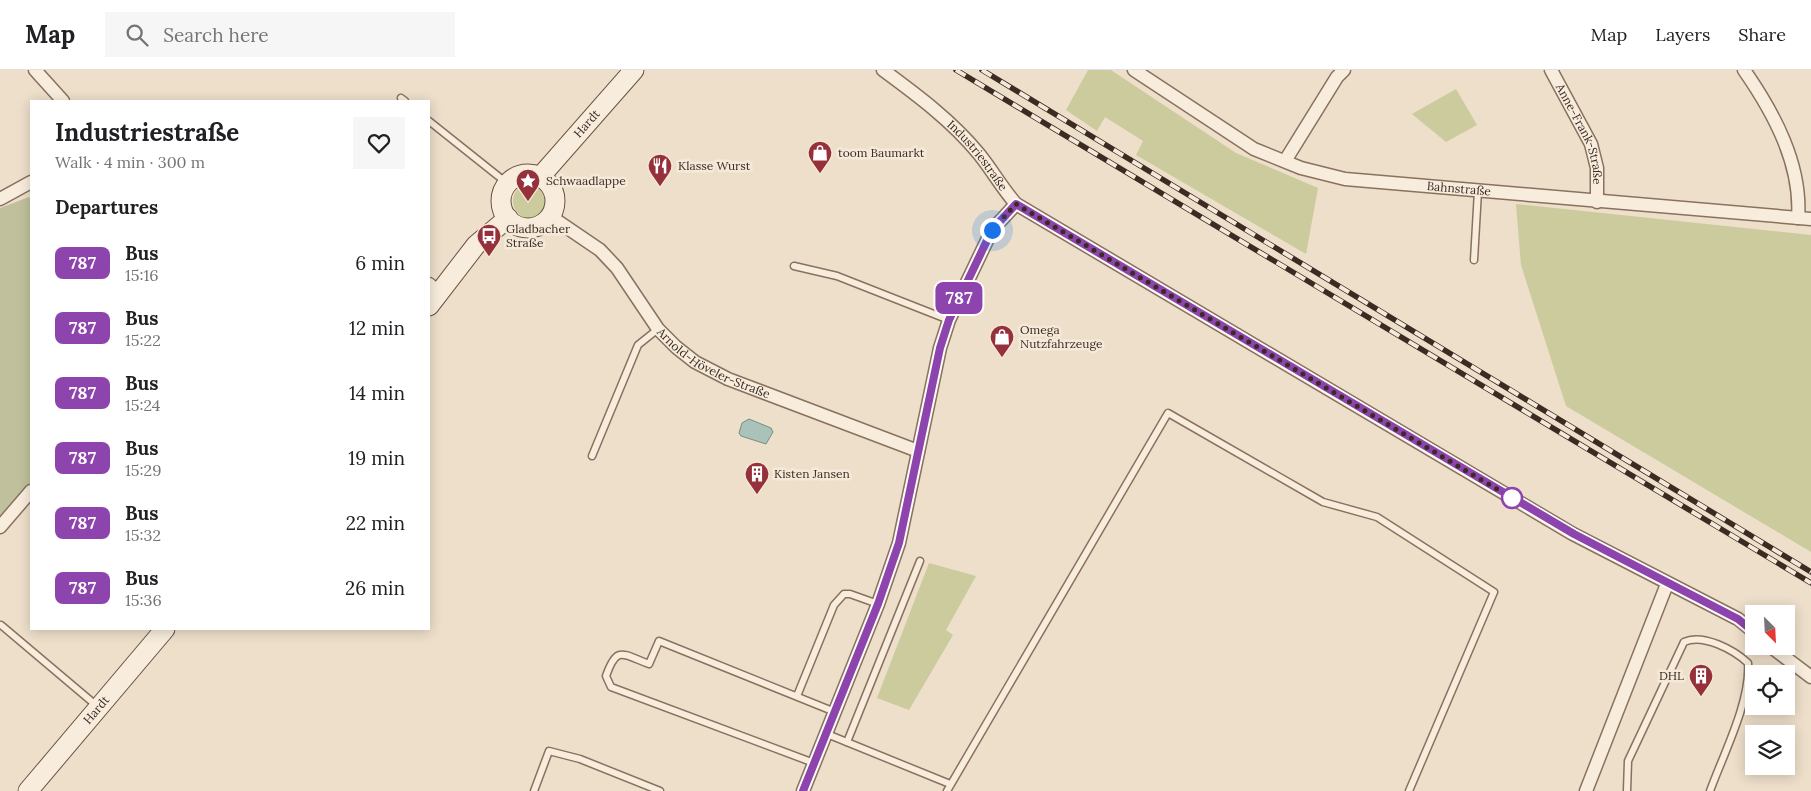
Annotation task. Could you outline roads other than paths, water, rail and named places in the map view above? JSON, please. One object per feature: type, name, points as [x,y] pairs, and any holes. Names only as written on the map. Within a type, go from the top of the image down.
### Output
[{"type":"main road","name":"Hardt","points":[[540,177],[634,70]]},
{"type":"main road","points":[[523,175],[540,177],[550,184],[555,194],[555,206],[550,216],[537,226],[521,227],[508,218],[504,212],[502,197],[508,184],[523,175]]},
{"type":"main road","points":[[432,294],[476,245],[508,218]]},
{"type":"main road","name":"Hardt","points":[[28,791],[164,630]]},
{"type":"street","points":[[35,70],[62,100]]},
{"type":"street","name":"Industriestraße","points":[[883,70],[916,94],[956,130],[979,154],[1016,204],[1574,534],[1667,584],[1738,619],[1745,625]]},
{"type":"street","name":"Bahnstraße","points":[[1134,70],[1254,149],[1285,161],[1346,179],[1805,219]]},
{"type":"street","points":[[1285,161],[1337,77],[1344,70]]},
{"type":"street","name":"Anne-Frank-Straße","points":[[1551,70],[1591,144],[1597,168],[1597,202]]},
{"type":"street","points":[[1744,70],[1785,144],[1798,184],[1805,219]]},
{"type":"street","points":[[0,199],[30,183]]},
{"type":"street","points":[[803,791],[878,604],[899,543],[940,348],[949,320],[992,230],[1016,204]]},
{"type":"street","name":"Arnold-Höveler-Straße","points":[[550,216],[600,250],[617,268],[658,329],[676,348],[712,372],[918,451]]},
{"type":"street","points":[[0,527],[30,492]]},
{"type":"street","points":[[1586,791],[1667,584]]},
{"type":"street","points":[[1782,655],[1811,677]]},
{"type":"lane","points":[[430,122],[508,184]]},
{"type":"lane","points":[[1474,260],[1478,191]]},
{"type":"lane","points":[[794,266],[837,276],[949,320]]},
{"type":"lane","points":[[592,456],[638,345],[658,329]]},
{"type":"lane","points":[[947,791],[1168,413],[1323,502],[1377,517],[1494,592],[1409,791]]},
{"type":"lane","points":[[847,742],[920,561]]},
{"type":"lane","points":[[797,696],[839,598],[850,594],[878,604]]},
{"type":"lane","points":[[1,625],[100,708]]},
{"type":"lane","points":[[1627,791],[1628,761],[1684,642],[1691,639],[1700,639],[1739,655],[1748,663],[1749,677],[1743,702],[1710,791]]},
{"type":"lane","points":[[814,763],[608,684],[606,676],[612,659],[616,656],[624,655],[649,664],[658,641],[835,712]]},
{"type":"lane","points":[[827,734],[950,784]]},
{"type":"lane","points":[[534,791],[549,752],[580,759],[660,791]]},
{"type":"railway","points":[[956,70],[1811,583]]},
{"type":"railway","points":[[982,70],[1811,572]]},
{"type":"place","name":"toom Baumarkt","points":[[820,174]]},
{"type":"place","name":"Klasse Wurst","points":[[660,187]]},
{"type":"place","name":"Schwaadlappe","points":[[528,202]]},
{"type":"place","name":"Gladbacher Straße","points":[[489,257]]},
{"type":"place","name":"Omega Nutzfahrzeuge","points":[[1002,358]]},
{"type":"place","name":"Kisten Jansen","points":[[757,495]]},
{"type":"place","name":"DHL","points":[[1701,697]]}]
